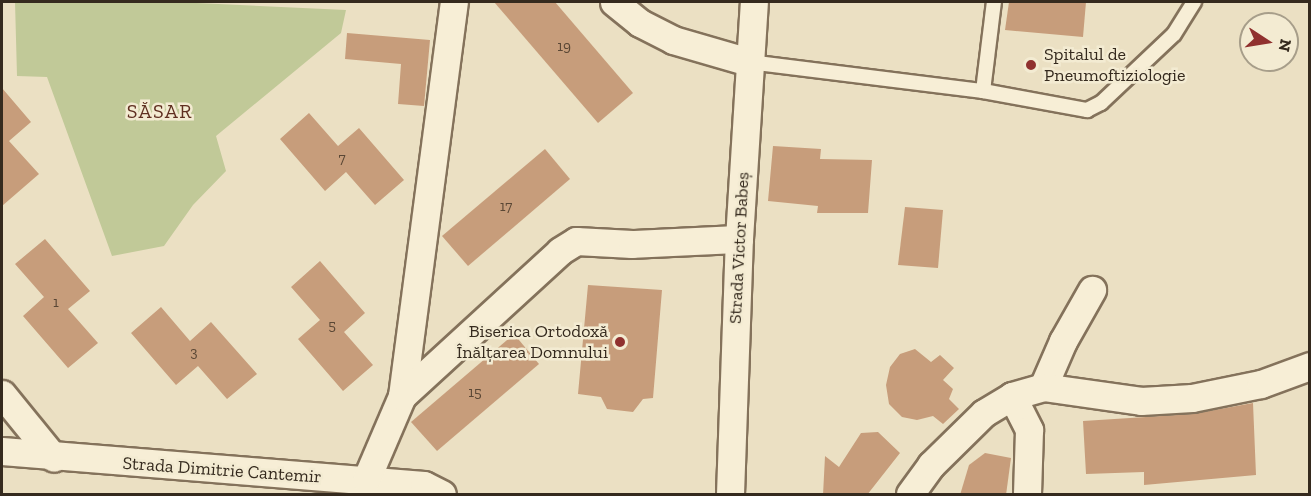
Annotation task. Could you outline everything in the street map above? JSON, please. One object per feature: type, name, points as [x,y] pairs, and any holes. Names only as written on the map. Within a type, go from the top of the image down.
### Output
[{"type":"street","points":[[366,480],[402,396],[454,2]]},
{"type":"street","points":[[614,2],[639,23],[673,40],[749,62]]},
{"type":"street","name":"Strada Victor Babeș","points":[[730,495],[739,239],[754,2]]},
{"type":"street","points":[[402,396],[576,241],[632,244],[739,239]]},
{"type":"street","points":[[1043,387],[1063,341],[1092,290]]},
{"type":"street","points":[[910,495],[931,465],[977,421],[1012,396],[1043,387],[1141,401],[1192,398],[1261,384],[1310,366]]},
{"type":"street","points":[[2,394],[54,458]]},
{"type":"street","points":[[1012,396],[1029,430],[1027,495]]},
{"type":"street","name":"Strada Dimitrie Cantemir","points":[[2,451],[54,458],[424,485],[442,495]]},
{"type":"lane","points":[[983,91],[994,2]]},
{"type":"lane","points":[[749,62],[983,91],[1087,110],[1101,103],[1174,34],[1194,2]]},
{"type":"green space","points":[[15,2],[175,2],[346,10],[341,33],[216,136],[226,171],[193,205],[164,246],[112,256],[47,77],[17,76]]},
{"type":"building","points":[[494,2],[555,2],[633,93],[598,123]]},
{"type":"building","points":[[1009,2],[1086,2],[1083,37],[1005,30]]},
{"type":"building","points":[[347,33],[430,40],[424,106],[398,104],[401,64],[345,59]]},
{"type":"building","points":[[2,88],[31,122],[9,141],[39,174],[2,206]]},
{"type":"building","points":[[309,113],[338,146],[359,128],[404,180],[375,205],[346,172],[325,191],[280,139]]},
{"type":"building","points":[[773,146],[821,149],[820,159],[872,160],[868,213],[817,213],[818,206],[768,201]]},
{"type":"building","points":[[545,149],[570,179],[468,266],[442,236]]},
{"type":"building","points":[[905,207],[943,210],[938,268],[898,265]]},
{"type":"building","points":[[45,239],[90,291],[68,309],[98,343],[68,368],[23,316],[44,297],[15,264]]},
{"type":"building","points":[[320,261],[365,313],[344,332],[373,365],[343,391],[298,339],[320,320],[291,287]]},
{"type":"building","name":"Biserica Ortodoxă Înălțarea Domnului","points":[[588,285],[662,290],[653,398],[643,399],[633,412],[607,409],[601,397],[578,394]]},
{"type":"building","points":[[161,307],[190,341],[211,322],[257,374],[227,399],[198,366],[176,385],[131,333]]},
{"type":"building","points":[[514,334],[539,364],[437,451],[411,422]]},
{"type":"building","points":[[915,349],[931,362],[940,355],[954,368],[943,380],[953,389],[949,399],[959,409],[943,424],[933,416],[917,420],[902,417],[889,404],[886,385],[890,367],[900,354]]},
{"type":"building","points":[[1253,403],[1256,475],[1144,485],[1144,472],[1086,474],[1083,421],[1193,414]]},
{"type":"building","points":[[878,432],[900,453],[867,495],[823,495],[825,456],[839,467],[861,433]]},
{"type":"building","points":[[985,453],[1011,458],[1006,495],[960,495],[969,465]]},
{"type":"place","name":"Spitalul de Pneumoftiziologie","points":[[1031,65]]},
{"type":"place","name":"Biserica Ortodoxă Înălțarea Domnului","points":[[620,342]]},
{"type":"district","name":"SĂSAR","points":[[160,111]]}]
